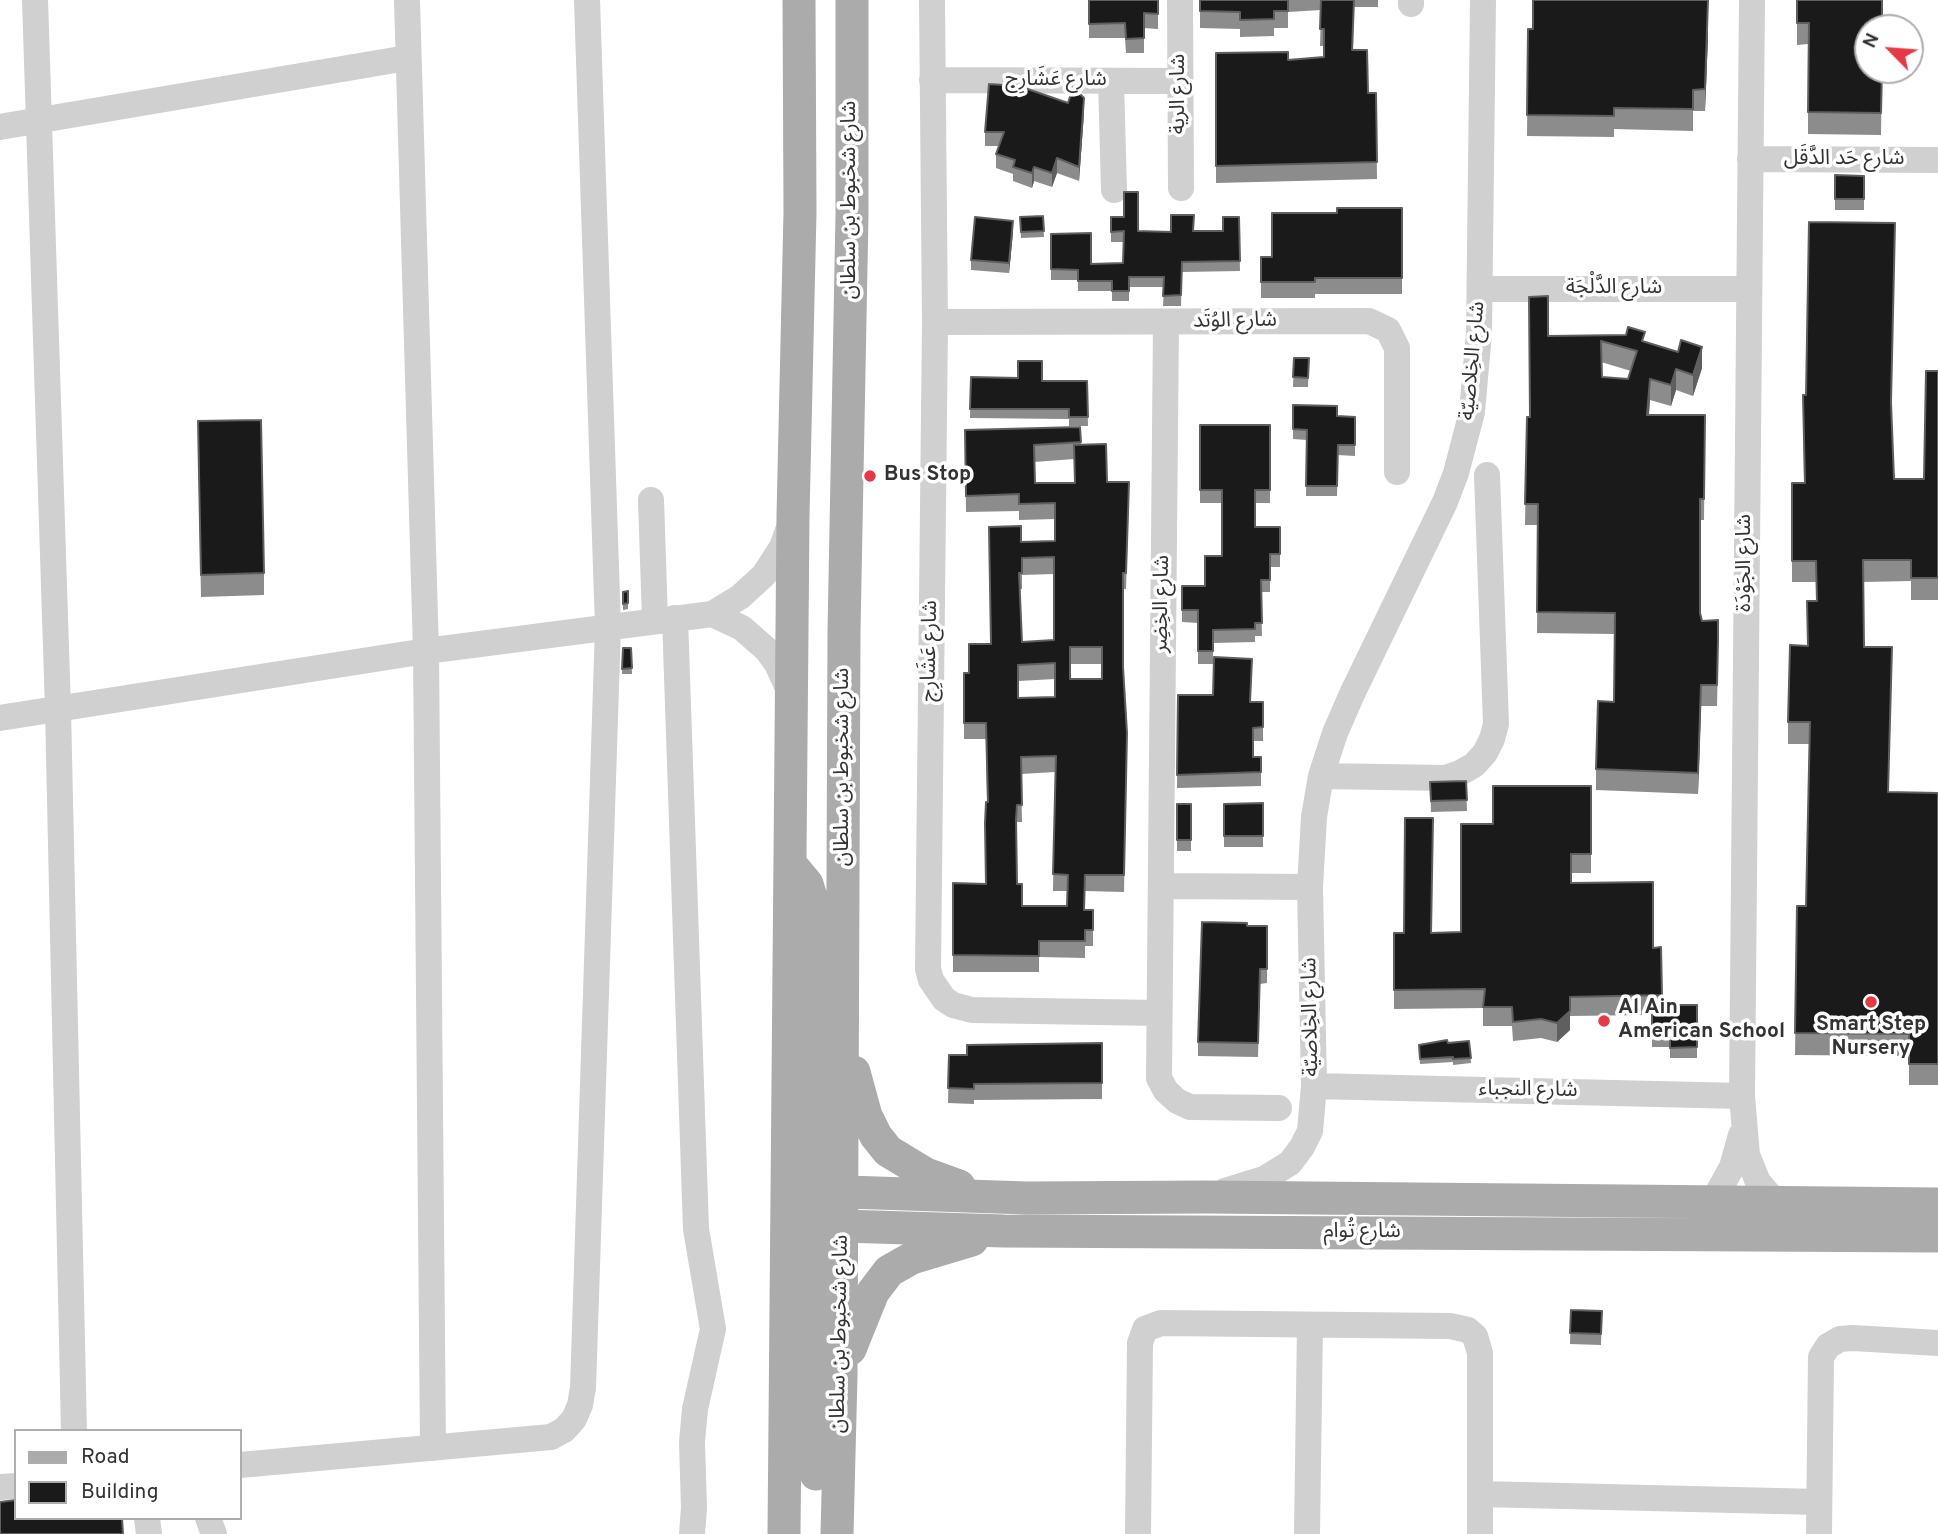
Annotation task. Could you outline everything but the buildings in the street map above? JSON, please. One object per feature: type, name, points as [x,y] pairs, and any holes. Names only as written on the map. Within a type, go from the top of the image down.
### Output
[{"type":"main road","name":"شارع شخبوط بن سلطان","points":[[784,1534],[815,1226],[791,864],[793,516],[800,212],[799,0]]},
{"type":"main road","name":"شارع شخبوط بن سلطان","points":[[837,1534],[841,1375],[815,1226],[814,1191],[842,1025],[852,0]]},
{"type":"main road","points":[[842,1025],[866,1116],[876,1136],[888,1151],[905,1164],[947,1182],[1027,1198]]},
{"type":"main road","name":"شارع تُوام","points":[[814,1191],[881,1191],[1027,1198],[1207,1196],[1938,1204]]},
{"type":"main road","points":[[915,1228],[907,1223],[905,1213],[910,1205],[915,1203],[1004,1204],[1027,1198]]},
{"type":"main road","points":[[815,1226],[816,1491],[825,1534]]},
{"type":"main road","name":"شارع تُوام","points":[[815,1226],[1004,1231],[1938,1236]]},
{"type":"main road","points":[[841,1375],[865,1307],[881,1279],[889,1271],[932,1250],[1004,1231]]},
{"type":"street","points":[[35,0],[58,709],[74,1429]]},
{"type":"street","points":[[407,0],[426,651],[433,1448]]},
{"type":"street","points":[[242,1465],[551,1437],[564,1430],[574,1419],[580,1405],[584,1361],[608,626],[587,0]]},
{"type":"street","name":"شارع عَشَارِج","points":[[932,0],[935,322],[927,957],[931,980],[944,999],[953,1005],[972,1010],[1159,1013]]},
{"type":"street","name":"شارع الرية","points":[[1180,0],[1181,188]]},
{"type":"street","name":"شارع الخِلاصيّة","points":[[1207,1196],[1264,1179],[1290,1163],[1310,1131],[1314,1086],[1310,887],[1314,817],[1321,776],[1335,733],[1352,694],[1433,530],[1456,472],[1472,412],[1480,289],[1483,0]]},
{"type":"street","name":"شارع الجَوْدَة","points":[[1752,0],[1742,1096],[1745,1148],[1751,1169],[1762,1188],[1777,1204]]},
{"type":"street","points":[[0,127],[407,58]]},
{"type":"street","name":"شارع عَشَارِج","points":[[932,80],[1180,81]]},
{"type":"street","points":[[1111,81],[1114,190]]},
{"type":"street","name":"شارع حَد الدَّقَل","points":[[1750,159],[1938,160]]},
{"type":"street","name":"شارع الدَّلْجَة","points":[[1480,289],[1748,289]]},
{"type":"street","name":"شارع الوُتَد","points":[[935,322],[1359,321],[1379,324],[1394,338],[1397,348],[1397,472]]},
{"type":"street","name":"شارع الخِضِر","points":[[1166,323],[1159,1078],[1166,1091],[1177,1101],[1190,1107],[1279,1108]]},
{"type":"street","points":[[1321,776],[1445,778],[1474,765],[1485,753],[1496,724],[1487,475]]},
{"type":"street","points":[[651,500],[665,619],[696,1229],[713,1329],[695,1409],[692,1442],[692,1534]]},
{"type":"street","points":[[0,718],[426,651],[712,614],[740,597],[764,575],[782,547],[793,516]]},
{"type":"street","points":[[712,614],[742,628],[767,650],[791,697]]},
{"type":"street","points":[[1160,886],[1310,887]]},
{"type":"street","name":"شارع النجباء","points":[[1314,1086],[1742,1096]]},
{"type":"street","name":"شارع الجَوْدَة","points":[[1712,1203],[1732,1167],[1743,1126]]},
{"type":"street","points":[[1138,1534],[1140,1343],[1145,1329],[1161,1323],[1459,1326],[1475,1336],[1480,1353],[1480,1534]]},
{"type":"street","points":[[1307,1534],[1310,1325]]},
{"type":"street","points":[[1819,1534],[1821,1357],[1828,1346],[1840,1339],[1938,1343]]},
{"type":"street","points":[[1480,1494],[1819,1502]]},
{"type":"place","name":"Bus Stop","points":[[870,476]]},
{"type":"place","name":"Smart Step Nursery","points":[[1871,1002]]},
{"type":"place","name":"Al Ain American School","points":[[1604,1021]]}]
